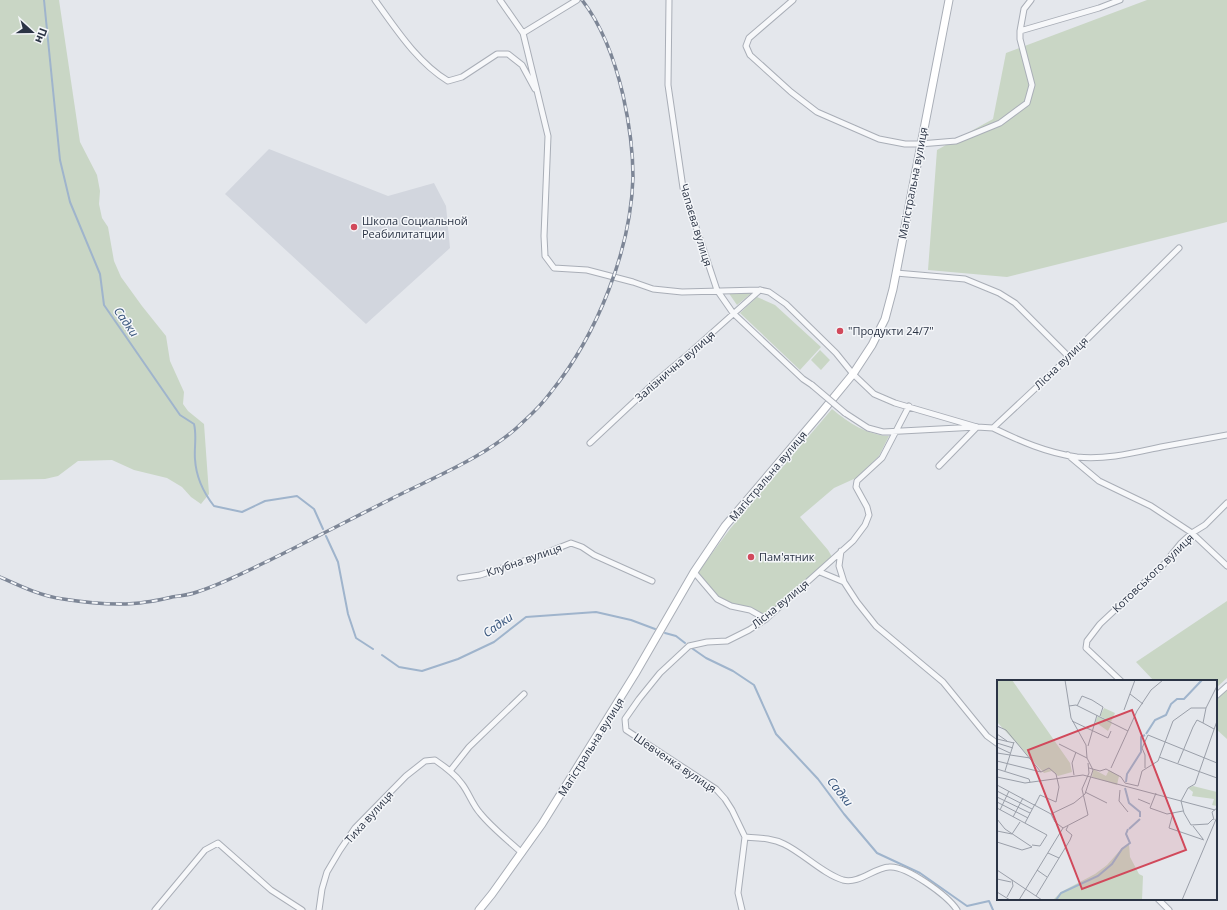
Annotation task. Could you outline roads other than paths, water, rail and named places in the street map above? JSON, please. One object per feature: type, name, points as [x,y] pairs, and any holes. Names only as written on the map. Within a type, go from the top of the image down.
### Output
[{"type":"main road","name":"Магістральна вулиця","points":[[479,910],[522,854],[542,824],[635,674],[694,572],[726,526],[822,413],[853,374],[872,345],[885,319],[893,289],[949,0]]},
{"type":"street","points":[[375,0],[416,54],[436,74],[448,81],[462,77],[497,54],[508,54],[522,64],[539,97]]},
{"type":"street","points":[[500,0],[523,33],[548,136],[544,236],[545,256],[554,268],[587,270],[653,288],[682,292],[717,290],[760,290],[769,292],[786,304],[836,353],[853,374],[874,394],[895,403],[977,427],[994,428],[1016,439],[1043,449],[1068,455],[1093,458],[1122,455],[1227,435]]},
{"type":"street","points":[[523,33],[578,0]]},
{"type":"street","name":"Чапаєва вулиця","points":[[669,0],[668,85],[683,188],[717,290],[733,313],[803,379],[844,413],[868,428],[883,432],[896,432],[977,427]]},
{"type":"street","points":[[793,0],[750,38],[746,46],[750,55],[791,92],[817,112],[878,139],[905,144],[956,141],[1000,123],[1027,103],[1032,85],[1020,39],[1020,31],[1024,9],[1031,0]]},
{"type":"street","points":[[1020,31],[1099,8],[1120,0]]},
{"type":"street","name":"Лісна вулиця","points":[[994,428],[1179,248]]},
{"type":"street","points":[[896,273],[965,279],[999,293],[1015,303],[1069,356]]},
{"type":"street","name":"Залізнична вулиця","points":[[590,443],[653,384],[760,290]]},
{"type":"street","points":[[896,432],[909,406]]},
{"type":"street","points":[[939,466],[977,427]]},
{"type":"street","name":"Лісна вулиця","points":[[626,730],[626,719],[639,699],[660,673],[689,646],[707,642],[727,641],[749,630],[766,619],[853,541],[865,525],[868,515],[867,507],[856,487],[857,481],[882,458],[896,432]]},
{"type":"street","points":[[1068,455],[1099,481],[1151,506],[1192,533],[1227,566]]},
{"type":"street","name":"Котовського вулиця","points":[[1120,680],[1086,648],[1087,641],[1100,624],[1164,564],[1181,543],[1192,533],[1205,525],[1227,503]]},
{"type":"street","name":"Клубна вулиця","points":[[460,578],[494,571],[570,543],[582,547],[594,555],[652,581]]},
{"type":"street","points":[[841,551],[839,566],[844,582],[857,602],[876,626],[943,682],[987,736],[997,743]]},
{"type":"street","points":[[694,572],[716,600],[731,606],[750,610],[766,619]]},
{"type":"street","points":[[820,572],[844,582]]},
{"type":"street","points":[[1217,695],[1227,686]]},
{"type":"street","points":[[450,771],[469,747],[524,694]]},
{"type":"street","name":"Шевченка вулиця","points":[[626,730],[716,789],[728,805],[745,837]]},
{"type":"street","name":"Тиха вулиця","points":[[319,910],[322,889],[327,872],[355,828],[406,776],[425,761],[435,760],[450,771],[463,785],[472,802],[491,826],[522,854]]},
{"type":"street","points":[[742,910],[738,893],[745,837],[771,839],[782,843],[833,875],[845,880],[856,879],[890,866],[905,870],[951,902],[957,910]]},
{"type":"street","points":[[155,910],[205,850],[218,843],[271,890],[302,910]]},
{"type":"street","points":[[1159,900],[1169,910]]},
{"type":"waterway","name":"Садки","points":[[44,0],[60,160],[70,202],[100,274],[104,305],[180,415],[194,424],[197,472],[203,490],[214,506],[242,512],[265,501],[297,496],[314,509],[323,529]]},
{"type":"waterway","name":"Садки","points":[[326,536],[338,562],[348,614],[356,638],[373,649]]},
{"type":"waterway","name":"Садки","points":[[382,655],[399,667],[422,671],[458,659],[494,642],[526,617],[596,612],[631,620],[655,629]]},
{"type":"waterway","name":"Садки","points":[[665,633],[676,636],[685,643]]},
{"type":"waterway","name":"Садки","points":[[693,649],[706,658],[733,671],[754,685],[776,734],[818,779],[844,814],[877,853],[920,873],[967,906],[989,901],[993,910]]},
{"type":"railway","points":[[0,577],[47,596],[94,603],[137,603],[188,595],[233,578],[459,466],[494,445],[509,434],[534,411],[548,396],[568,369],[597,318],[618,262],[626,233],[631,205],[633,177],[632,156],[629,125],[623,95],[612,57],[602,33],[582,0]]},
{"type":"place","name":"Школа Социальной Реабилитатции","points":[[354,227]]},
{"type":"place","name":"\"Продукти 24/7\"","points":[[840,331]]},
{"type":"place","name":"Пам'ятник","points":[[751,557]]}]
